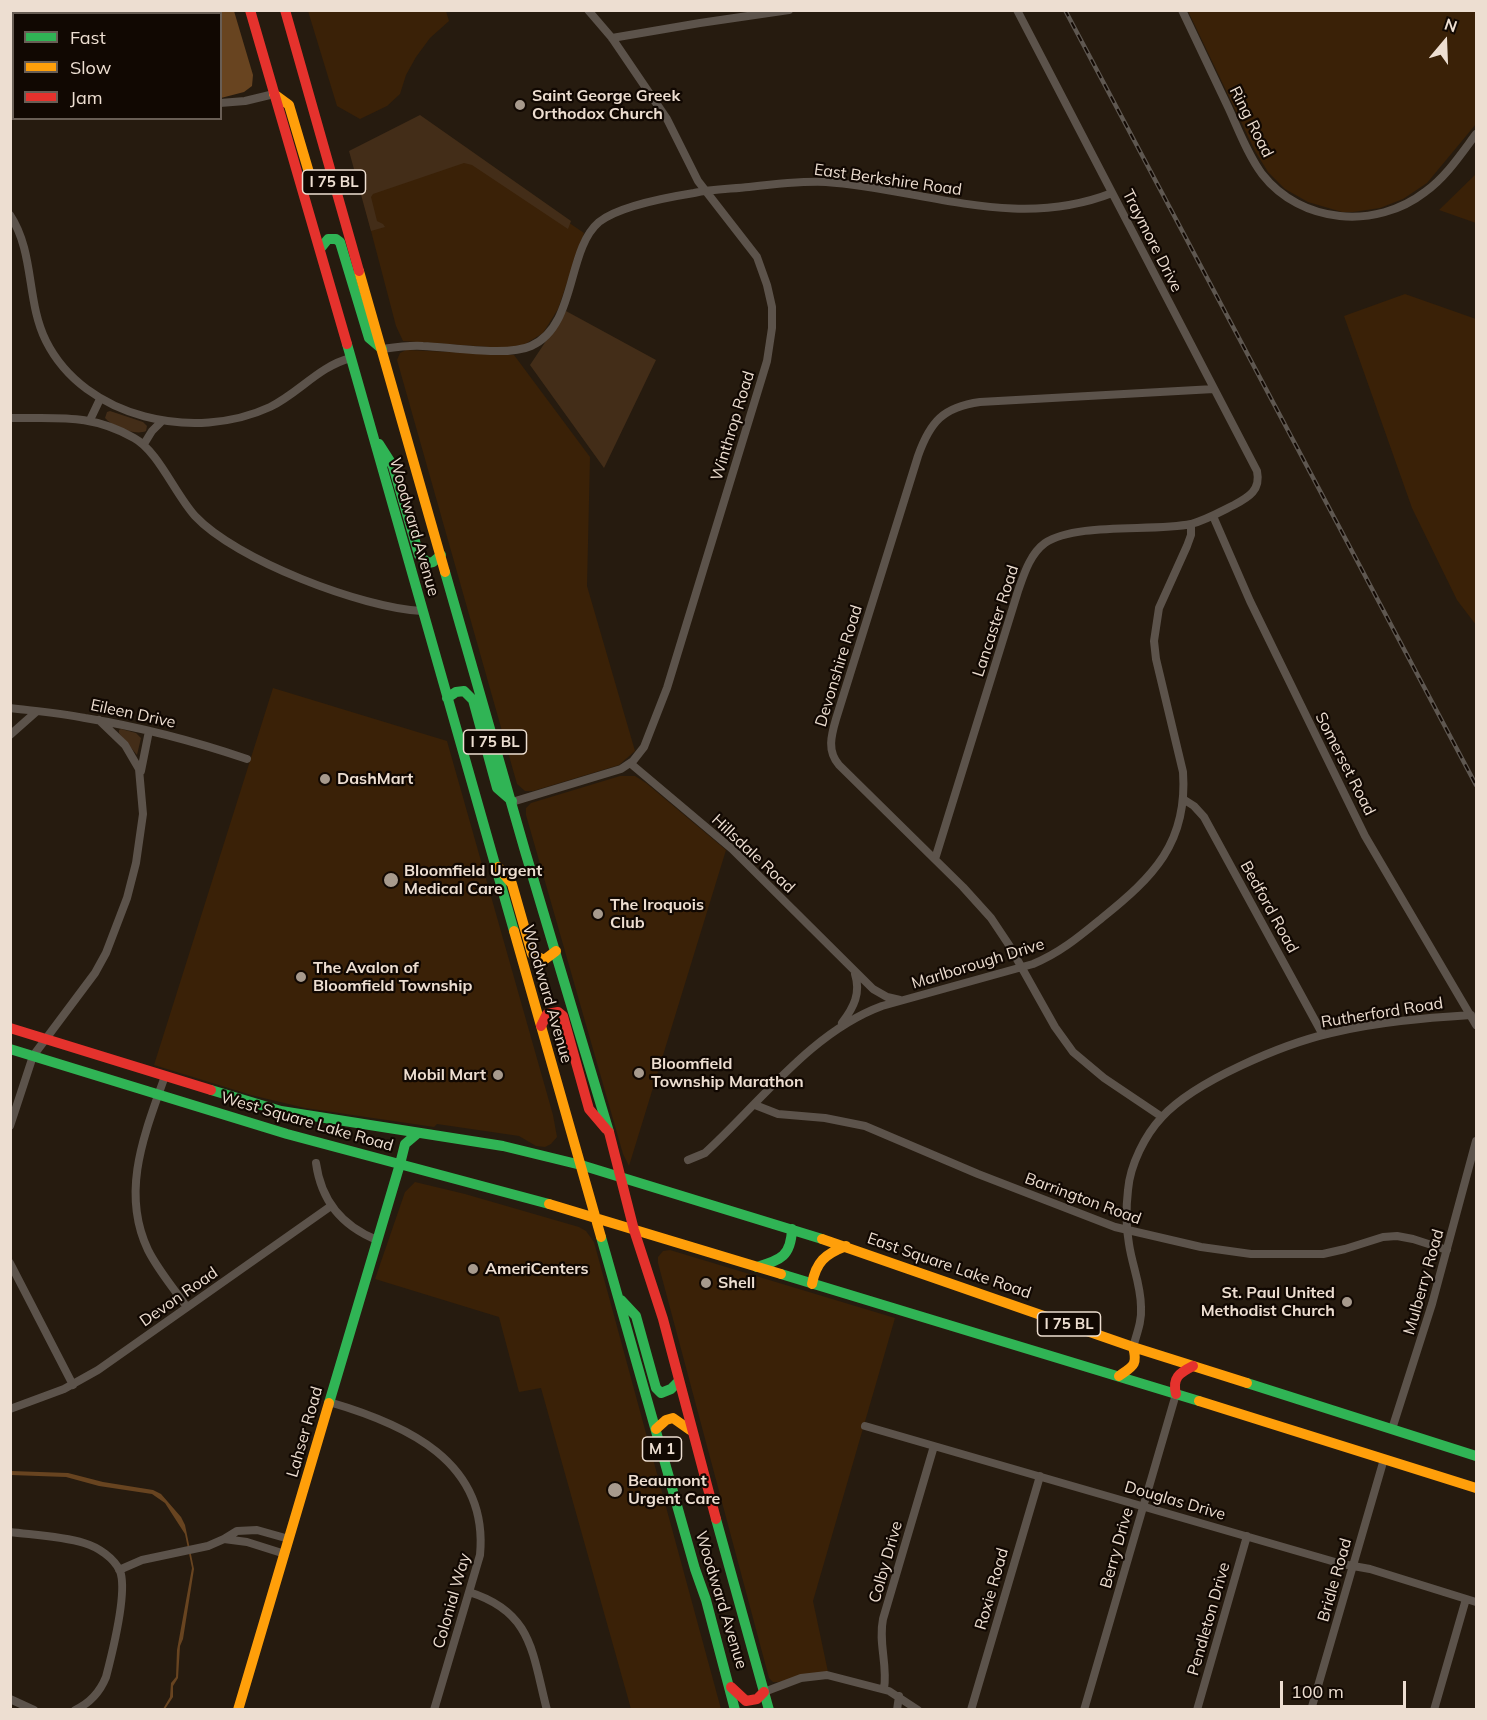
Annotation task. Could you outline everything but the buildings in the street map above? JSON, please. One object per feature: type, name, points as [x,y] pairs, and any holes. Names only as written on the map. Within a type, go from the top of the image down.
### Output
[{"type":"main road","name":"Woodward Avenue","points":[[250,10],[597,1219],[695,1569],[706,1600],[735,1710]]},
{"type":"main road","name":"Woodward Avenue","points":[[285,10],[513,802],[525,851],[608,1132],[634,1230],[663,1319],[690,1430],[725,1547],[769,1710]]},
{"type":"main road","points":[[274,94],[289,105],[310,176],[319,182],[332,175]]},
{"type":"main road","points":[[320,249],[326,240],[331,238],[336,238],[341,244],[369,338],[382,349]]},
{"type":"main road","points":[[372,433],[393,466],[419,555],[428,563],[441,555]]},
{"type":"main road","points":[[447,698],[456,692],[464,691],[473,700],[497,788],[513,802]]},
{"type":"main road","points":[[494,861],[512,884],[532,954],[544,960],[556,951]]},
{"type":"main road","points":[[541,1026],[547,1014],[558,1012],[563,1016],[589,1109],[608,1132]]},
{"type":"main road","name":"West Square Lake Road","points":[[10,1028],[281,1111],[516,1148],[581,1165]]},
{"type":"main road","name":"West Square Lake Road","points":[[10,1049],[287,1134],[502,1190],[597,1219]]},
{"type":"main road","name":"Lahser Road","points":[[238,1710],[405,1144],[418,1132]]},
{"type":"main road","name":"East Square Lake Road","points":[[581,1165],[846,1246],[1133,1347],[1476,1456]]},
{"type":"main road","name":"I 75 BL","points":[[597,1219],[1119,1376],[1476,1488]]},
{"type":"main road","points":[[757,1267],[787,1254],[791,1246],[792,1229]]},
{"type":"main road","points":[[812,1284],[815,1267],[821,1259],[830,1252],[846,1246]]},
{"type":"main road","points":[[619,1297],[636,1316],[656,1388],[661,1393],[666,1392],[679,1381]]},
{"type":"main road","points":[[1119,1376],[1134,1365],[1136,1357],[1133,1347]]},
{"type":"main road","points":[[1176,1394],[1175,1378],[1181,1371],[1193,1366]]},
{"type":"main road","points":[[656,1429],[664,1419],[669,1417],[678,1420],[690,1430]]},
{"type":"main road","points":[[730,1686],[746,1701],[757,1699],[764,1692]]},
{"type":"street","name":"Winthrop Road","points":[[588,10],[612,38],[668,119],[696,178],[748,244],[760,266],[771,298],[772,315],[767,361],[671,677],[647,741],[630,763]]},
{"type":"street","points":[[612,38],[789,10]]},
{"type":"street","name":"Traymore Drive","points":[[1017,10],[1257,471],[1257,486]]},
{"type":"street","name":"Ring Road","points":[[1182,10],[1252,159],[1271,184],[1304,206],[1326,214],[1349,217],[1373,216],[1396,209],[1417,198],[1436,183],[1476,134]]},
{"type":"street","points":[[222,103],[245,101],[274,94]]},
{"type":"street","name":"East Berkshire Road","points":[[382,349],[416,346],[504,351],[531,347],[545,337],[559,317],[587,239],[600,222],[613,214],[635,206],[706,191],[785,183],[825,182],[893,191],[968,205],[1018,209],[1071,206],[1113,193]]},
{"type":"street","points":[[10,215],[26,251],[34,307],[47,343],[58,361],[70,374],[86,390],[100,399],[131,412],[162,421],[194,422],[230,419],[248,415],[285,398],[333,364],[351,358]]},
{"type":"street","name":"Devonshire Road","points":[[1162,1117],[1104,1078],[1073,1052],[1049,1018],[1022,967],[985,910],[839,765],[834,758],[831,746],[836,719],[918,456],[932,426],[939,417],[972,403],[1214,389]]},
{"type":"street","points":[[90,420],[100,399]]},
{"type":"street","points":[[10,418],[73,418],[90,420],[117,429],[144,444],[195,516],[210,529],[244,551],[288,574],[327,588],[387,606],[422,611]]},
{"type":"street","points":[[144,444],[162,421]]},
{"type":"street","name":"Lancaster Road","points":[[935,859],[1018,591],[1027,568],[1037,552],[1049,541],[1072,534],[1191,524],[1213,516],[1248,498],[1257,486]]},
{"type":"street","name":"Somerset Road","points":[[1213,516],[1250,601],[1365,836],[1471,1015]]},
{"type":"street","name":"Marlborough Drive","points":[[688,1160],[705,1153],[811,1050],[839,1027],[871,1010],[1041,961],[1068,946],[1133,894],[1159,865],[1178,821],[1183,799],[1183,772],[1156,659],[1154,634],[1159,608],[1190,540],[1191,524]]},
{"type":"street","name":"Eileen Drive","points":[[10,708],[99,720],[201,744],[247,759]]},
{"type":"street","points":[[10,735],[36,712]]},
{"type":"street","points":[[10,1126],[33,1056],[95,973],[117,926],[132,881],[143,814],[138,766],[130,750],[99,720]]},
{"type":"street","points":[[140,776],[149,731]]},
{"type":"street","points":[[513,802],[621,769],[630,763]]},
{"type":"street","name":"Hillsdale Road","points":[[630,763],[732,849],[873,989],[884,996],[904,1000]]},
{"type":"street","name":"Bedford Road","points":[[1183,799],[1194,806],[1204,817],[1323,1035]]},
{"type":"street","points":[[839,1027],[856,999],[858,985],[853,969]]},
{"type":"street","points":[[1471,1015],[1476,1025]]},
{"type":"street","name":"Rutherford Road","points":[[1133,1347],[1140,1323],[1141,1306],[1129,1244],[1127,1198],[1131,1175],[1150,1132],[1162,1117],[1200,1088],[1228,1072],[1279,1050],[1323,1035],[1413,1020],[1471,1015]]},
{"type":"street","points":[[165,1076],[139,1155],[135,1176],[135,1204],[148,1250],[187,1307]]},
{"type":"street","name":"Barrington Road","points":[[755,1105],[778,1114],[833,1119],[871,1128],[1014,1188],[1115,1227],[1220,1251],[1251,1254],[1323,1254],[1390,1236],[1413,1239],[1447,1250]]},
{"type":"street","name":"Mulberry Road","points":[[1392,1429],[1447,1250],[1476,1141]]},
{"type":"street","points":[[316,1163],[319,1179],[331,1206],[354,1229],[377,1240]]},
{"type":"street","name":"Devon Road","points":[[10,1409],[37,1401],[73,1385],[109,1363],[331,1206]]},
{"type":"street","points":[[10,1263],[73,1385]]},
{"type":"street","name":"Berry Drive","points":[[1084,1710],[1176,1394]]},
{"type":"street","name":"Colonial Way","points":[[329,1402],[381,1419],[406,1431],[436,1451],[459,1473],[473,1499],[480,1529],[480,1555],[434,1710]]},
{"type":"street","name":"Douglas Drive","points":[[865,1426],[1370,1569],[1476,1602]]},
{"type":"street","name":"Colby Drive","points":[[884,1689],[885,1670],[880,1642],[883,1619],[934,1446]]},
{"type":"street","name":"Bridle Road","points":[[1311,1710],[1384,1459]]},
{"type":"street","name":"Roxie Road","points":[[971,1710],[1040,1476]]},
{"type":"street","points":[[119,1570],[142,1560],[201,1548],[237,1531],[247,1529],[289,1539]]},
{"type":"street","points":[[10,1532],[83,1543],[103,1553],[119,1570],[122,1578],[122,1601],[106,1677],[92,1699],[75,1710]]},
{"type":"street","name":"Pendleton Drive","points":[[1197,1710],[1247,1536]]},
{"type":"street","points":[[224,1539],[247,1542],[285,1554]]},
{"type":"street","points":[[469,1592],[507,1610],[524,1630],[547,1710]]},
{"type":"street","points":[[1434,1710],[1466,1599]]},
{"type":"street","points":[[764,1692],[801,1677],[821,1674],[884,1689],[899,1696],[918,1710]]},
{"type":"street","points":[[897,1710],[899,1696]]},
{"type":"street","points":[[10,1699],[34,1710]]},
{"type":"shaded area","points":[[93,10],[234,11],[253,75],[252,86],[244,92],[222,98],[222,12],[92,12]]},
{"type":"shaded area","points":[[308,11],[446,11],[449,21],[430,38],[416,57],[406,75],[400,94],[387,106],[360,119],[337,106]]},
{"type":"shaded area","points":[[1188,11],[1476,11],[1476,124],[1427,183],[1403,199],[1380,208],[1353,212],[1342,212],[1308,202],[1285,189],[1268,172],[1255,151]]},
{"type":"shaded area","points":[[420,115],[571,221],[568,229],[472,165],[464,163],[373,194],[371,197],[377,221],[385,227],[371,231],[349,151]]},
{"type":"shaded area","points":[[474,158],[584,233],[558,309],[543,333],[522,346],[504,348],[403,341],[396,326],[360,189]]},
{"type":"shaded area","points":[[1476,174],[1476,223],[1439,210]]},
{"type":"shaded area","points":[[1405,294],[1476,319],[1476,625],[1457,600],[1412,508],[1344,316]]},
{"type":"shaded area","points":[[566,311],[656,360],[604,468],[530,365]]},
{"type":"shaded area","points":[[406,350],[514,355],[590,457],[587,586],[635,751],[619,765],[533,791],[525,791],[517,784],[397,360],[400,353]]},
{"type":"shaded area","points":[[107,412],[143,422],[147,426],[146,431],[124,430],[113,425],[105,418]]},
{"type":"shaded area","points":[[273,688],[447,741],[553,1115],[557,1137],[551,1144],[545,1147],[536,1146],[519,1136],[437,1124],[434,1127],[305,1108],[251,1095],[154,1065]]},
{"type":"shaded area","points":[[121,729],[136,733],[141,738],[137,755],[119,733]]},
{"type":"shaded area","points":[[620,776],[635,776],[646,783],[726,850],[629,1166],[623,1154],[526,815],[526,808],[531,803]]},
{"type":"shaded area","points":[[415,1182],[579,1227],[586,1231],[594,1242],[721,1709],[631,1709],[541,1388],[519,1392],[499,1317],[375,1279],[405,1192]]},
{"type":"shaded area","points":[[670,1250],[895,1318],[813,1601],[828,1672],[778,1682],[773,1682],[769,1678],[658,1263],[658,1257],[663,1251]]},
{"type":"shaded area","points":[[11,1471],[68,1473],[103,1482],[153,1490],[161,1494],[181,1517],[185,1525],[194,1569],[180,1646],[178,1678],[173,1686],[173,1697],[165,1709],[163,1709],[170,1697],[171,1683],[176,1677],[177,1650],[192,1568],[185,1534],[165,1503],[152,1494],[99,1486],[66,1477],[11,1475]]},
{"type":"railway","points":[[1065,10],[1476,785]]},
{"type":"traffic: fast","points":[[320,249],[328,239],[336,239],[340,242],[369,338],[382,349]]},
{"type":"traffic: fast","points":[[347,344],[514,931]]},
{"type":"traffic: fast","points":[[379,444],[393,466],[419,555],[428,563],[441,555]]},
{"type":"traffic: fast","points":[[445,572],[609,1132]]},
{"type":"traffic: fast","points":[[447,698],[456,692],[464,691],[473,700],[497,788],[512,801]]},
{"type":"traffic: fast","points":[[10,1049],[287,1134],[549,1204]]},
{"type":"traffic: fast","points":[[211,1090],[281,1111],[503,1146],[581,1165],[822,1239]]},
{"type":"traffic: fast","points":[[400,1164],[405,1144],[418,1133]]},
{"type":"traffic: fast","points":[[329,1403],[400,1164]]},
{"type":"traffic: fast","points":[[757,1267],[778,1259],[787,1251],[792,1229]]},
{"type":"traffic: fast","points":[[601,1237],[695,1569],[706,1600],[735,1710]]},
{"type":"traffic: fast","points":[[781,1274],[1199,1401]]},
{"type":"traffic: fast","points":[[621,1300],[636,1316],[656,1388],[661,1393],[671,1389],[679,1381]]},
{"type":"traffic: fast","points":[[1247,1383],[1476,1456]]},
{"type":"traffic: fast","points":[[716,1519],[769,1710]]},
{"type":"traffic: slow","points":[[274,94],[289,105],[310,176],[319,182],[332,175]]},
{"type":"traffic: slow","points":[[359,271],[445,572]]},
{"type":"traffic: slow","points":[[498,867],[512,884],[532,954],[544,960],[556,951]]},
{"type":"traffic: slow","points":[[514,931],[601,1237]]},
{"type":"traffic: slow","points":[[549,1204],[781,1274]]},
{"type":"traffic: slow","points":[[822,1239],[1133,1347],[1247,1383]]},
{"type":"traffic: slow","points":[[812,1284],[819,1264],[832,1252],[846,1246]]},
{"type":"traffic: slow","points":[[1119,1376],[1133,1364],[1135,1358],[1133,1347]]},
{"type":"traffic: slow","points":[[1199,1401],[1476,1488]]},
{"type":"traffic: slow","points":[[238,1710],[329,1403]]},
{"type":"traffic: slow","points":[[656,1429],[666,1420],[673,1418],[690,1430]]},
{"type":"traffic: jam","points":[[250,10],[347,344]]},
{"type":"traffic: jam","points":[[285,10],[359,271]]},
{"type":"traffic: jam","points":[[541,1026],[547,1014],[558,1012],[563,1016],[589,1109],[606,1129]]},
{"type":"traffic: jam","points":[[10,1028],[211,1090]]},
{"type":"traffic: jam","points":[[609,1132],[634,1230],[663,1319],[716,1519]]},
{"type":"traffic: jam","points":[[1176,1394],[1176,1380],[1184,1371],[1193,1366]]},
{"type":"traffic: jam","points":[[731,1687],[746,1701],[757,1699],[764,1692]]},
{"type":"place","name":"Saint George Greek Orthodox Church","points":[[520,105]]},
{"type":"place","name":"DashMart","points":[[325,779]]},
{"type":"place","name":"Bloomfield Urgent Medical Care","points":[[391,880]]},
{"type":"place","name":"The Iroquois Club","points":[[598,914]]},
{"type":"place","name":"The Avalon of Bloomfield Township","points":[[301,977]]},
{"type":"place","name":"Bloomfield Township Marathon","points":[[639,1073]]},
{"type":"place","name":"Mobil Mart","points":[[498,1075]]},
{"type":"place","name":"AmeriCenters","points":[[473,1269]]},
{"type":"place","name":"Shell","points":[[706,1283]]},
{"type":"place","name":"St. Paul United Methodist Church","points":[[1347,1302]]},
{"type":"place","name":"Beaumont Urgent Care","points":[[615,1490]]}]
